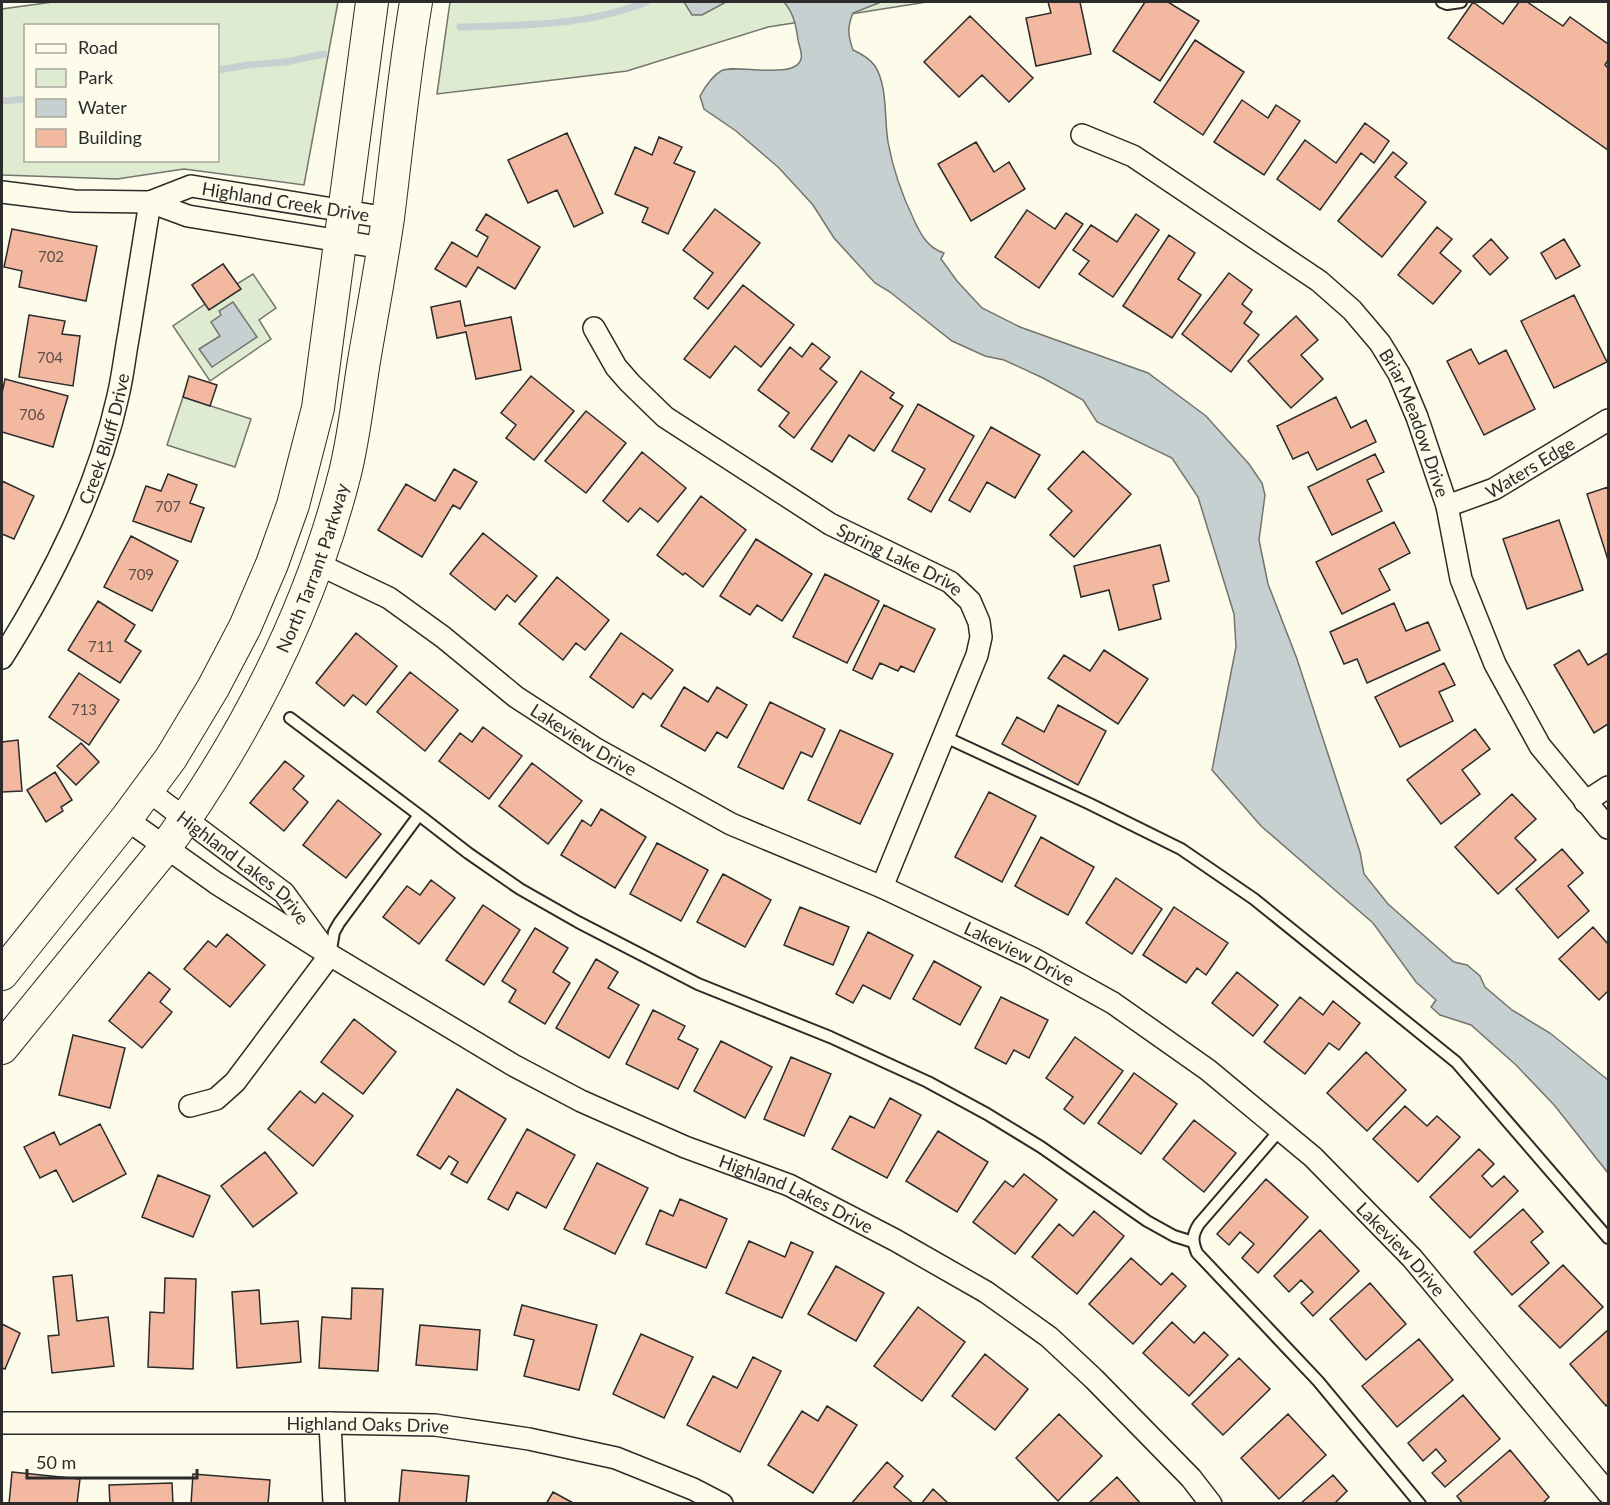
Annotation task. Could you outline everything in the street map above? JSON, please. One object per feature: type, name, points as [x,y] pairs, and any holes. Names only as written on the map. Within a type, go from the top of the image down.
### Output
[{"type":"main road","name":"North Tarrant Parkway","points":[[2,974],[126,819],[171,758],[213,688],[245,627],[272,564],[296,495],[318,408],[372,2]]},
{"type":"main road","name":"North Tarrant Parkway","points":[[2,1048],[165,848],[186,818],[225,758],[266,683],[318,564],[345,472],[388,218],[409,41],[416,2]]},
{"type":"street","name":"Briar Meadow Drive","points":[[1082,135],[1133,156],[1319,281],[1352,310],[1380,343],[1399,374],[1417,417],[1447,506],[1461,579],[1495,664],[1540,746],[1608,828]]},
{"type":"street","name":"Highland Creek Drive","points":[[150,202],[191,186],[388,218]]},
{"type":"street","name":"Highland Creek Drive","points":[[2,192],[74,201],[150,202],[188,216],[383,248]]},
{"type":"street","name":"Creek Bluff Drive","points":[[2,658],[33,608],[61,552],[87,495],[104,448],[119,395],[150,202]]},
{"type":"street","name":"Spring Lake Drive","points":[[594,328],[616,367],[665,417],[830,524],[950,582],[970,601],[979,622],[981,637],[977,655],[882,887]]},
{"type":"street","name":"Waters Edge","points":[[1447,506],[1494,489],[1608,420]]},
{"type":"street","name":"Lakeview Drive","points":[[318,564],[389,598],[443,637],[516,697],[596,749],[731,824],[882,887],[1032,958],[1113,1002],[1208,1071],[1313,1157],[1412,1258],[1608,1494]]},
{"type":"street","points":[[1585,802],[1608,787]]},
{"type":"street","name":"Highland Lakes Drive","points":[[147,790],[284,893],[330,955]]},
{"type":"street","name":"Highland Lakes Drive","points":[[126,819],[165,848],[330,955],[445,1025],[581,1101],[684,1148],[789,1185],[895,1240],[986,1292],[1048,1337],[1094,1379],[1191,1478],[1211,1503]]},
{"type":"street","points":[[190,1106],[216,1099],[235,1082],[330,955]]},
{"type":"street","name":"Highland Oaks Drive","points":[[2,1423],[435,1425],[529,1439],[615,1458],[689,1496],[722,1503]]},
{"type":"street","points":[[330,1423],[334,1503]]},
{"type":"lane","points":[[1442,2],[1447,4],[1461,2]]},
{"type":"lane","points":[[290,718],[468,854],[520,889],[578,922],[698,984],[830,1037],[928,1082],[1041,1147],[1147,1221],[1174,1236],[1193,1242]]},
{"type":"lane","points":[[943,736],[1181,849],[1254,899],[1456,1062],[1608,1238]]},
{"type":"lane","points":[[330,955],[334,932],[339,923],[419,815]]},
{"type":"lane","points":[[1280,1130],[1199,1224],[1193,1233],[1197,1253],[1318,1381],[1420,1503]]},
{"type":"green space","points":[[53,2],[338,2],[304,185],[184,169],[117,179],[2,175],[2,9]]},
{"type":"green space","points":[[450,2],[927,2],[768,27],[627,71],[437,94]]},
{"type":"green space","points":[[223,264],[237,284],[253,274],[276,308],[259,320],[271,339],[210,381],[173,326],[205,304],[192,285]]},
{"type":"green space","points":[[183,397],[251,419],[235,467],[167,445]]},
{"type":"water","points":[[684,2],[726,2],[702,15],[692,15]]},
{"type":"water","points":[[784,2],[881,2],[853,13],[849,27],[851,45],[853,50],[873,63],[879,74],[884,93],[892,162],[917,226],[929,244],[944,253],[941,259],[957,281],[982,308],[1020,327],[1148,373],[1206,416],[1249,464],[1262,483],[1265,495],[1259,540],[1268,584],[1297,659],[1360,852],[1364,874],[1388,904],[1454,962],[1467,965],[1480,976],[1485,987],[1512,1010],[1550,1033],[1608,1080],[1608,1173],[1555,1106],[1516,1065],[1471,1025],[1440,1015],[1431,1007],[1436,1000],[1416,982],[1373,923],[1261,826],[1212,770],[1236,647],[1234,614],[1198,497],[1172,458],[1097,422],[1083,400],[1043,378],[1004,360],[985,356],[952,341],[890,292],[875,283],[834,238],[813,205],[779,168],[736,131],[704,109],[700,96],[706,85],[721,71],[728,69],[776,70],[796,66],[801,59],[801,52],[794,20]]},
{"type":"water","points":[[233,302],[257,337],[212,367],[199,349],[220,336],[211,322],[221,315],[219,311]]},
{"type":"building","points":[[1048,2],[1080,2],[1091,54],[1036,66],[1026,18],[1051,13]]},
{"type":"building","points":[[1145,2],[1168,2],[1199,21],[1160,81],[1113,51]]},
{"type":"building","points":[[1473,2],[1503,24],[1519,2],[1527,2],[1563,26],[1570,17],[1608,44],[1608,60],[1605,65],[1608,68],[1608,150],[1448,38]]},
{"type":"building","points":[[970,16],[1033,78],[1009,102],[982,75],[959,97],[924,62]]},
{"type":"building","points":[[1195,40],[1244,72],[1203,135],[1154,102]]},
{"type":"building","points":[[1242,100],[1268,118],[1276,105],[1300,121],[1264,175],[1214,142]]},
{"type":"building","points":[[1365,123],[1389,141],[1374,163],[1361,153],[1320,210],[1277,179],[1305,140],[1336,163]]},
{"type":"building","points":[[567,133],[603,213],[574,227],[557,190],[528,203],[508,160]]},
{"type":"building","points":[[659,137],[682,147],[674,163],[695,172],[668,234],[642,222],[648,208],[615,194],[635,147],[652,155]]},
{"type":"building","points":[[976,142],[994,172],[1009,162],[1025,189],[971,221],[938,164]]},
{"type":"building","points":[[1393,152],[1407,163],[1395,177],[1426,202],[1382,257],[1338,221]]},
{"type":"building","points":[[715,209],[760,243],[708,309],[694,298],[713,273],[683,250]]},
{"type":"building","points":[[1027,210],[1055,229],[1066,213],[1083,224],[1039,288],[995,257]]},
{"type":"building","points":[[486,214],[540,247],[515,289],[478,267],[466,287],[435,269],[452,242],[477,257],[488,237],[476,230]]},
{"type":"building","points":[[1136,214],[1159,230],[1113,297],[1079,274],[1089,261],[1073,250],[1091,225],[1117,242]]},
{"type":"building","points":[[1437,227],[1452,239],[1440,253],[1461,271],[1433,304],[1398,275]]},
{"type":"building","points":[[12,229],[97,246],[86,301],[19,287],[22,271],[4,267]]},
{"type":"building","points":[[1169,235],[1195,253],[1178,279],[1201,295],[1172,338],[1123,306]]},
{"type":"building","points":[[1491,239],[1508,258],[1490,275],[1473,256]]},
{"type":"building","points":[[1564,239],[1580,266],[1556,279],[1541,253]]},
{"type":"building","points":[[223,264],[241,289],[209,310],[192,285]]},
{"type":"building","points":[[1229,273],[1252,290],[1242,304],[1252,312],[1244,323],[1259,335],[1231,372],[1182,334]]},
{"type":"building","points":[[743,285],[794,325],[761,367],[735,346],[710,378],[684,359]]},
{"type":"building","points":[[1574,295],[1607,362],[1554,388],[1521,321]]},
{"type":"building","points":[[460,301],[465,326],[511,317],[521,370],[476,379],[466,332],[437,338],[431,307]]},
{"type":"building","points":[[29,315],[65,321],[62,334],[80,336],[73,386],[19,377]]},
{"type":"building","points":[[1296,316],[1318,340],[1301,355],[1323,379],[1291,408],[1248,361]]},
{"type":"building","points":[[812,343],[830,357],[820,369],[837,382],[794,438],[779,426],[789,413],[758,390],[790,347],[802,357]]},
{"type":"building","points":[[1471,349],[1479,364],[1506,350],[1535,409],[1484,435],[1447,361]]},
{"type":"building","points":[[861,371],[894,393],[890,398],[903,406],[874,451],[849,435],[832,462],[811,449]]},
{"type":"building","points":[[189,376],[217,385],[210,406],[183,397]]},
{"type":"building","points":[[531,376],[574,411],[534,460],[506,438],[516,425],[501,413]]},
{"type":"building","points":[[5,379],[68,396],[53,447],[2,432],[2,393]]},
{"type":"building","points":[[1336,397],[1351,428],[1366,420],[1376,442],[1317,470],[1308,452],[1293,459],[1277,426]]},
{"type":"building","points":[[918,404],[974,436],[931,512],[908,499],[925,469],[892,451]]},
{"type":"building","points":[[586,411],[626,443],[586,493],[545,461]]},
{"type":"building","points":[[991,427],[1040,455],[1015,498],[987,482],[970,512],[949,500]]},
{"type":"building","points":[[1083,451],[1131,494],[1074,557],[1050,535],[1072,511],[1048,489]]},
{"type":"building","points":[[642,452],[686,488],[658,522],[640,508],[628,522],[603,501]]},
{"type":"building","points":[[1375,454],[1384,472],[1367,480],[1382,511],[1332,535],[1308,487]]},
{"type":"building","points":[[454,469],[477,482],[460,509],[453,505],[422,557],[378,530],[406,484],[435,501]]},
{"type":"building","points":[[168,474],[197,485],[190,503],[204,508],[191,542],[133,521],[146,486],[161,491]]},
{"type":"building","points":[[2,481],[34,496],[14,539],[2,534]]},
{"type":"building","points":[[1608,487],[1608,560],[1587,494]]},
{"type":"building","points":[[701,496],[746,530],[703,587],[657,555]]},
{"type":"building","points":[[1559,520],[1583,590],[1527,609],[1503,539]]},
{"type":"building","points":[[1394,522],[1410,553],[1379,569],[1390,590],[1342,614],[1316,562]]},
{"type":"building","points":[[483,533],[537,576],[515,602],[507,595],[495,610],[450,574]]},
{"type":"building","points":[[131,536],[178,561],[152,611],[104,587]]},
{"type":"building","points":[[756,539],[812,574],[782,621],[757,605],[750,615],[720,596]]},
{"type":"building","points":[[1160,545],[1169,581],[1153,585],[1161,619],[1119,630],[1109,590],[1081,597],[1074,566]]},
{"type":"building","points":[[825,574],[879,601],[847,663],[793,637]]},
{"type":"building","points":[[557,577],[609,620],[585,650],[576,643],[563,660],[519,624]]},
{"type":"building","points":[[98,601],[135,625],[125,641],[141,651],[120,683],[68,650]]},
{"type":"building","points":[[1394,603],[1406,631],[1428,622],[1440,650],[1367,683],[1357,659],[1344,664],[1330,632]]},
{"type":"building","points":[[884,605],[935,629],[914,672],[901,666],[898,671],[880,663],[872,679],[853,670]]},
{"type":"building","points":[[356,633],[397,666],[366,705],[353,695],[344,706],[316,683]]},
{"type":"building","points":[[621,633],[673,670],[651,699],[643,693],[633,708],[590,677]]},
{"type":"building","points":[[1104,650],[1148,679],[1118,724],[1048,678],[1064,655],[1090,671]]},
{"type":"building","points":[[1579,650],[1588,665],[1608,653],[1608,724],[1594,733],[1554,665]]},
{"type":"building","points":[[1444,663],[1455,685],[1439,692],[1453,721],[1400,747],[1375,697]]},
{"type":"building","points":[[410,672],[458,710],[425,751],[377,712]]},
{"type":"building","points":[[79,673],[119,700],[89,745],[49,717]]},
{"type":"building","points":[[684,687],[708,702],[717,687],[747,705],[727,738],[717,732],[705,751],[661,726]]},
{"type":"building","points":[[770,702],[825,729],[812,757],[801,752],[783,789],[738,767]]},
{"type":"building","points":[[1058,705],[1106,731],[1078,785],[1002,744],[1017,717],[1044,732]]},
{"type":"building","points":[[483,727],[522,756],[489,799],[439,761],[460,733],[472,742]]},
{"type":"building","points":[[1475,729],[1490,749],[1462,770],[1480,794],[1441,824],[1407,780]]},
{"type":"building","points":[[840,730],[893,754],[860,824],[808,800]]},
{"type":"building","points":[[18,740],[22,791],[2,792],[2,742]]},
{"type":"building","points":[[81,743],[99,762],[76,785],[57,766]]},
{"type":"building","points":[[285,761],[304,776],[293,789],[308,802],[284,831],[250,803]]},
{"type":"building","points":[[532,763],[582,801],[548,844],[499,806]]},
{"type":"building","points":[[55,772],[72,800],[61,807],[63,811],[46,822],[27,790]]},
{"type":"building","points":[[989,792],[1036,816],[1002,882],[955,857]]},
{"type":"building","points":[[1512,794],[1536,819],[1515,838],[1536,860],[1498,894],[1455,847]]},
{"type":"building","points":[[338,800],[381,834],[346,878],[303,845]]},
{"type":"building","points":[[601,809],[646,837],[615,888],[561,855],[582,820],[591,826]]},
{"type":"building","points":[[1041,837],[1094,867],[1068,915],[1015,886]]},
{"type":"building","points":[[657,843],[708,870],[681,921],[630,894]]},
{"type":"building","points":[[1562,849],[1583,873],[1568,886],[1589,911],[1558,938],[1516,889]]},
{"type":"building","points":[[723,874],[771,900],[745,947],[697,922]]},
{"type":"building","points":[[1116,878],[1162,909],[1132,954],[1086,923]]},
{"type":"building","points":[[431,880],[455,898],[419,944],[383,917],[407,886],[420,895]]},
{"type":"building","points":[[483,905],[520,930],[484,985],[446,960]]},
{"type":"building","points":[[800,907],[849,927],[833,965],[784,945]]},
{"type":"building","points":[[1174,907],[1228,943],[1206,975],[1197,968],[1186,983],[1143,955]]},
{"type":"building","points":[[1593,927],[1608,944],[1608,991],[1599,1000],[1559,959]]},
{"type":"building","points":[[535,928],[568,948],[553,972],[570,983],[545,1024],[509,1002],[516,990],[502,981]]},
{"type":"building","points":[[868,932],[913,955],[890,999],[863,985],[853,1003],[836,994]]},
{"type":"building","points":[[227,934],[265,965],[230,1007],[184,969],[208,941],[216,947]]},
{"type":"building","points":[[596,959],[618,972],[608,988],[639,1005],[609,1058],[556,1028]]},
{"type":"building","points":[[934,961],[981,987],[960,1025],[913,999]]},
{"type":"building","points":[[149,972],[170,989],[160,1002],[172,1012],[142,1048],[109,1021]]},
{"type":"building","points":[[1237,972],[1278,1005],[1253,1036],[1212,1003]]},
{"type":"building","points":[[1001,997],[1048,1020],[1029,1058],[1014,1050],[1006,1064],[975,1048]]},
{"type":"building","points":[[1300,997],[1323,1015],[1333,1001],[1360,1023],[1339,1050],[1329,1043],[1305,1074],[1264,1042]]},
{"type":"building","points":[[653,1010],[685,1026],[678,1039],[698,1049],[678,1089],[626,1064]]},
{"type":"building","points":[[354,1019],[396,1052],[363,1094],[321,1062]]},
{"type":"building","points":[[73,1035],[125,1048],[110,1108],[59,1095]]},
{"type":"building","points":[[1075,1037],[1123,1071],[1084,1124],[1064,1109],[1073,1097],[1046,1078]]},
{"type":"building","points":[[721,1041],[772,1067],[745,1118],[694,1091]]},
{"type":"building","points":[[1366,1052],[1406,1090],[1367,1131],[1327,1093]]},
{"type":"building","points":[[791,1057],[831,1074],[804,1136],[764,1119]]},
{"type":"building","points":[[1134,1073],[1177,1104],[1141,1154],[1098,1123]]},
{"type":"building","points":[[457,1089],[506,1119],[467,1183],[451,1174],[458,1162],[449,1156],[440,1169],[417,1155]]},
{"type":"building","points":[[300,1091],[315,1103],[323,1093],[353,1116],[313,1166],[268,1129]]},
{"type":"building","points":[[890,1098],[921,1115],[887,1178],[832,1149],[850,1116],[874,1128]]},
{"type":"building","points":[[1405,1106],[1427,1126],[1437,1116],[1460,1137],[1418,1182],[1373,1139]]},
{"type":"building","points":[[1194,1120],[1236,1153],[1204,1192],[1163,1159]]},
{"type":"building","points":[[100,1124],[126,1174],[73,1202],[56,1170],[40,1178],[24,1147],[54,1132],[60,1145]]},
{"type":"building","points":[[527,1129],[575,1155],[546,1208],[517,1192],[508,1210],[488,1199]]},
{"type":"building","points":[[938,1131],[988,1162],[957,1212],[906,1181]]},
{"type":"building","points":[[1479,1149],[1494,1164],[1482,1176],[1492,1187],[1504,1176],[1518,1191],[1470,1238],[1430,1197]]},
{"type":"building","points":[[265,1152],[297,1193],[253,1227],[221,1186]]},
{"type":"building","points":[[597,1163],[648,1188],[615,1254],[564,1229]]},
{"type":"building","points":[[1024,1174],[1057,1200],[1015,1254],[973,1222],[1005,1181],[1013,1187]]},
{"type":"building","points":[[158,1175],[210,1196],[193,1237],[142,1217]]},
{"type":"building","points":[[1266,1179],[1308,1217],[1258,1273],[1242,1258],[1254,1244],[1240,1232],[1229,1245],[1217,1234]]},
{"type":"building","points":[[680,1199],[727,1219],[706,1268],[646,1244],[660,1210],[673,1216]]},
{"type":"building","points":[[1523,1209],[1543,1232],[1531,1242],[1549,1263],[1512,1295],[1474,1252]]},
{"type":"building","points":[[1094,1211],[1124,1236],[1077,1294],[1032,1257],[1059,1224],[1073,1236]]},
{"type":"building","points":[[1320,1230],[1359,1271],[1313,1316],[1301,1303],[1313,1292],[1301,1280],[1289,1292],[1274,1276]]},
{"type":"building","points":[[749,1241],[785,1257],[791,1242],[813,1252],[782,1318],[726,1293]]},
{"type":"building","points":[[1131,1258],[1161,1285],[1172,1273],[1186,1286],[1133,1344],[1089,1304]]},
{"type":"building","points":[[1563,1265],[1603,1307],[1560,1348],[1519,1306]]},
{"type":"building","points":[[836,1266],[884,1293],[856,1341],[808,1314]]},
{"type":"building","points":[[72,1275],[77,1321],[108,1317],[114,1366],[52,1373],[48,1336],[59,1335],[53,1277]]},
{"type":"building","points":[[165,1278],[196,1279],[193,1369],[148,1367],[150,1312],[164,1313]]},
{"type":"building","points":[[1370,1283],[1406,1324],[1366,1360],[1330,1319]]},
{"type":"building","points":[[352,1288],[383,1289],[378,1371],[319,1368],[322,1317],[351,1319]]},
{"type":"building","points":[[259,1290],[261,1324],[298,1321],[301,1362],[237,1368],[232,1292]]},
{"type":"building","points":[[522,1305],[597,1325],[579,1390],[524,1376],[534,1340],[514,1335]]},
{"type":"building","points":[[918,1307],[965,1342],[922,1401],[874,1366]]},
{"type":"building","points":[[1172,1322],[1194,1343],[1204,1332],[1228,1355],[1189,1396],[1143,1353]]},
{"type":"building","points":[[2,1324],[20,1333],[5,1369],[2,1368]]},
{"type":"building","points":[[420,1325],[480,1330],[477,1370],[416,1365]]},
{"type":"building","points":[[1608,1330],[1608,1404],[1606,1406],[1570,1364]]},
{"type":"building","points":[[641,1334],[693,1357],[664,1418],[613,1394]]},
{"type":"building","points":[[1419,1339],[1453,1380],[1397,1427],[1362,1386]]},
{"type":"building","points":[[985,1354],[1028,1389],[995,1430],[952,1396]]},
{"type":"building","points":[[753,1357],[781,1371],[740,1452],[687,1425],[713,1376],[737,1388]]},
{"type":"building","points":[[1239,1358],[1270,1389],[1223,1435],[1192,1404]]},
{"type":"building","points":[[1463,1395],[1500,1439],[1445,1487],[1432,1473],[1446,1461],[1436,1449],[1423,1461],[1408,1443]]},
{"type":"building","points":[[827,1406],[857,1425],[813,1493],[768,1465],[802,1411],[818,1421]]},
{"type":"building","points":[[1059,1414],[1102,1456],[1058,1501],[1016,1458]]},
{"type":"building","points":[[1288,1414],[1326,1455],[1279,1499],[1241,1458]]},
{"type":"building","points":[[1510,1450],[1549,1497],[1542,1504],[1463,1504],[1457,1496]]},
{"type":"building","points":[[887,1462],[903,1476],[894,1487],[914,1504],[851,1504]]},
{"type":"building","points":[[402,1470],[469,1476],[466,1504],[399,1504]]},
{"type":"building","points":[[12,1472],[80,1479],[77,1504],[9,1504]]},
{"type":"building","points":[[193,1474],[270,1480],[268,1504],[191,1504]]},
{"type":"building","points":[[1333,1475],[1347,1491],[1334,1504],[1300,1504]]},
{"type":"building","points":[[1117,1477],[1141,1504],[1088,1504]]},
{"type":"building","points":[[172,1483],[173,1504],[110,1504],[109,1485]]},
{"type":"building","points":[[933,1489],[949,1504],[921,1504]]},
{"type":"building","points":[[553,1492],[575,1504],[546,1504]]},
{"type":"waterway","points":[[460,27],[531,25],[578,20],[624,10],[646,2]]},
{"type":"waterway","points":[[219,70],[285,62],[324,54]]},
{"type":"waterway","points":[[2,101],[24,99]]}]
